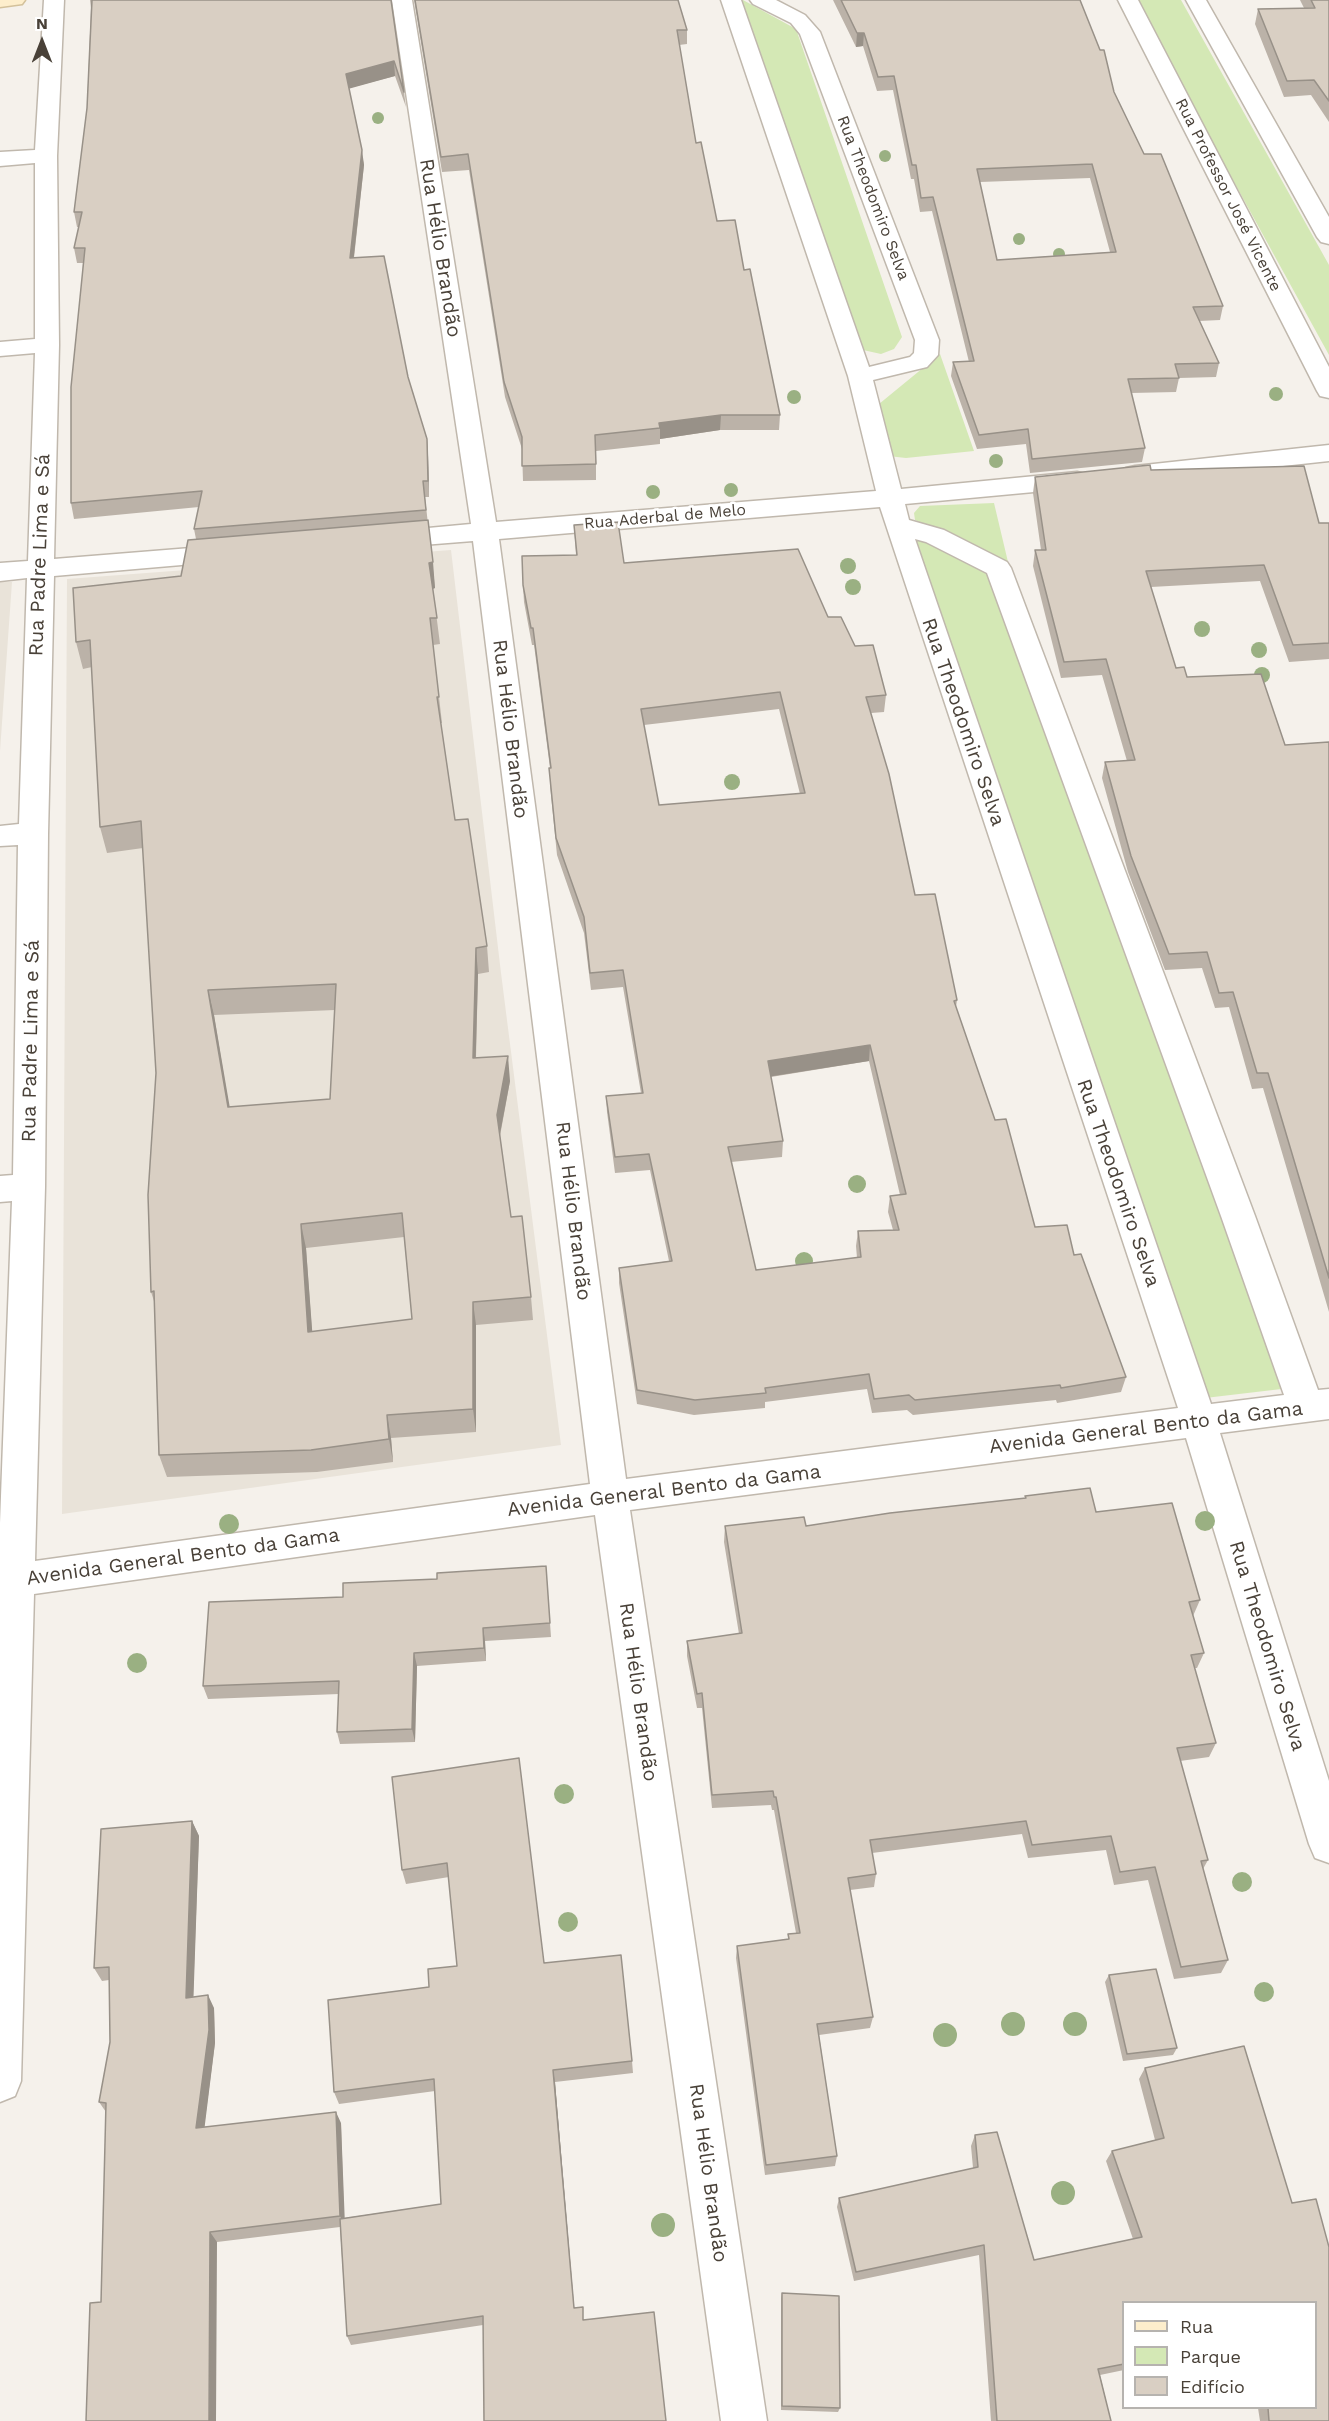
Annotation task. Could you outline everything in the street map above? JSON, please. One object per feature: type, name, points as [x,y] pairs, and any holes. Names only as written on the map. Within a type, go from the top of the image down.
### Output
[{"type":"main road","points":[[0,1],[15,0]]},
{"type":"street","name":"Rua Padre Lima e Sá","points":[[0,2081],[15,1188],[33,834],[47,345],[46,156],[54,0]]},
{"type":"street","name":"Rua Hélio Brandão","points":[[402,0],[485,532],[610,1497],[744,2421]]},
{"type":"street","name":"Rua Theodomiro Selva","points":[[730,0],[860,376],[894,512],[1200,1422],[1329,1844]]},
{"type":"street","name":"Rua Theodomiro Selva","points":[[760,0],[798,19],[810,32],[927,340],[926,355],[918,362],[860,376]]},
{"type":"street","name":"Rua Professor José Vicente","points":[[1128,0],[1329,391]]},
{"type":"street","points":[[1196,0],[1329,237]]},
{"type":"street","points":[[0,159],[46,156]]},
{"type":"street","points":[[0,349],[47,345]]},
{"type":"street","name":"Rua Aderbal de Melo","points":[[356,543],[485,532],[894,512],[1102,477],[1329,453]]},
{"type":"street","points":[[894,512],[998,568],[1238,1216],[1317,1406]]},
{"type":"street","points":[[0,572],[250,552]]},
{"type":"street","points":[[0,836],[33,834]]},
{"type":"street","name":"Avenida General Bento da Gama","points":[[8,1581],[610,1497],[1317,1406]]},
{"type":"shaded area","points":[[451,550],[501,973],[561,1445],[62,1514],[67,579]]},
{"type":"shaded area","points":[[0,582],[12,582],[0,751]]},
{"type":"green space","points":[[735,0],[743,0],[796,29],[902,337],[894,349],[881,354],[863,350],[852,338]]},
{"type":"green space","points":[[1134,0],[1181,0],[1329,265],[1329,355]]},
{"type":"green space","points":[[940,354],[974,451],[906,458],[888,456],[879,404]]},
{"type":"green space","points":[[994,503],[1008,562],[915,520],[914,513],[920,506]]},
{"type":"green space","points":[[901,529],[994,571],[1290,1388],[1205,1398]]},
{"type":"building","points":[[92,0],[391,0],[404,92],[394,61],[346,74],[362,150],[350,258],[384,256],[408,377],[427,439],[428,481],[423,481],[426,510],[194,529],[202,491],[71,503],[71,387],[85,248],[74,248],[82,212],[74,212],[87,108]]},
{"type":"building","points":[[415,0],[678,0],[687,30],[677,30],[696,143],[701,142],[717,221],[735,220],[744,270],[750,269],[780,415],[721,415],[659,423],[660,428],[595,435],[596,464],[522,466],[522,437],[504,382],[468,154],[441,157]]},
{"type":"building","points":[[841,0],[1080,0],[1100,50],[1104,50],[1114,92],[1144,154],[1161,154],[1223,306],[1193,307],[1219,363],[1175,364],[1179,378],[1128,379],[1145,448],[1032,459],[1028,429],[979,435],[953,362],[974,361],[933,197],[921,198],[916,165],[912,165],[894,76],[878,77],[864,33],[857,33]],"holes":[[[1092,164],[1116,252],[997,260],[977,169]]]},
{"type":"building","points":[[1311,0],[1329,0],[1329,101],[1314,80],[1287,81],[1258,9],[1315,8]]},
{"type":"building","points":[[1150,465],[1151,470],[1304,466],[1319,523],[1329,523],[1329,643],[1293,645],[1264,565],[1146,571],[1176,668],[1184,667],[1187,677],[1261,674],[1285,745],[1329,742],[1329,1278],[1268,1073],[1257,1073],[1233,992],[1219,993],[1207,952],[1169,954],[1131,856],[1105,762],[1135,760],[1106,659],[1064,662],[1035,550],[1046,550],[1035,477]]},
{"type":"building","points":[[428,520],[433,562],[429,563],[437,618],[430,618],[439,697],[437,697],[455,820],[468,819],[487,946],[476,948],[473,1058],[508,1056],[497,1115],[511,1217],[522,1216],[531,1297],[473,1302],[473,1409],[387,1415],[389,1439],[311,1450],[159,1455],[154,1291],[151,1292],[148,1195],[156,1073],[141,821],[100,827],[90,640],[76,642],[73,588],[181,576],[188,540]],"holes":[[[336,984],[330,1099],[228,1107],[208,990]],[[402,1213],[412,1319],[308,1332],[301,1224]]]},
{"type":"building","points":[[618,522],[624,563],[798,549],[828,617],[841,617],[855,646],[873,645],[886,695],[866,697],[889,774],[915,895],[935,894],[957,1000],[954,1001],[995,1120],[1006,1119],[1035,1227],[1067,1225],[1074,1255],[1081,1254],[1126,1377],[1061,1388],[1060,1385],[915,1400],[909,1395],[874,1399],[869,1374],[765,1388],[766,1393],[695,1400],[637,1390],[619,1268],[672,1261],[649,1154],[615,1157],[606,1096],[643,1093],[623,970],[590,973],[584,917],[556,838],[549,768],[551,768],[533,628],[531,628],[523,585],[522,556],[577,555],[574,525]],"holes":[[[780,692],[805,793],[659,805],[641,709]],[[870,1045],[906,1194],[890,1196],[899,1230],[858,1231],[861,1257],[756,1270],[728,1147],[783,1141],[768,1061]]]},
{"type":"building","points":[[1090,1488],[1096,1512],[1172,1503],[1200,1600],[1189,1602],[1204,1653],[1191,1655],[1216,1743],[1177,1748],[1208,1860],[1201,1861],[1228,1960],[1181,1967],[1155,1867],[1120,1872],[1111,1836],[1032,1845],[1026,1821],[870,1840],[876,1874],[848,1878],[873,2017],[817,2024],[837,2156],[766,2165],[737,1946],[789,1939],[788,1934],[800,1933],[776,1797],[773,1791],[712,1795],[702,1693],[697,1694],[687,1641],[742,1633],[725,1526],[804,1517],[806,1526]]},
{"type":"building","points":[[546,1566],[550,1623],[483,1628],[484,1648],[414,1653],[412,1729],[337,1732],[339,1681],[203,1686],[209,1602],[343,1597],[343,1583],[437,1579],[437,1573]]},
{"type":"building","points":[[519,1758],[544,1963],[621,1955],[632,2061],[553,2070],[574,2308],[583,2307],[583,2320],[654,2312],[666,2421],[484,2421],[483,2316],[347,2336],[340,2219],[441,2204],[434,2079],[334,2092],[328,2000],[429,1987],[428,1969],[457,1966],[447,1863],[402,1870],[392,1777]]},
{"type":"building","points":[[192,1821],[186,1998],[208,1995],[209,2030],[196,2128],[336,2112],[340,2216],[210,2232],[209,2421],[86,2421],[90,2303],[101,2302],[106,2103],[99,2102],[110,2042],[109,1967],[94,1968],[101,1829]]},
{"type":"building","points":[[1156,1969],[1177,2048],[1127,2054],[1109,1975]]},
{"type":"building","points":[[1244,2046],[1292,2203],[1316,2199],[1329,2247],[1329,2421],[1269,2421],[1268,2409],[1317,2409],[1317,2301],[1122,2301],[1122,2364],[1098,2369],[1111,2421],[997,2421],[984,2245],[856,2272],[839,2198],[978,2167],[975,2135],[997,2132],[1034,2260],[1142,2237],[1112,2151],[1164,2138],[1145,2068]]},
{"type":"building","points":[[782,2293],[839,2296],[840,2408],[782,2406]]}]
